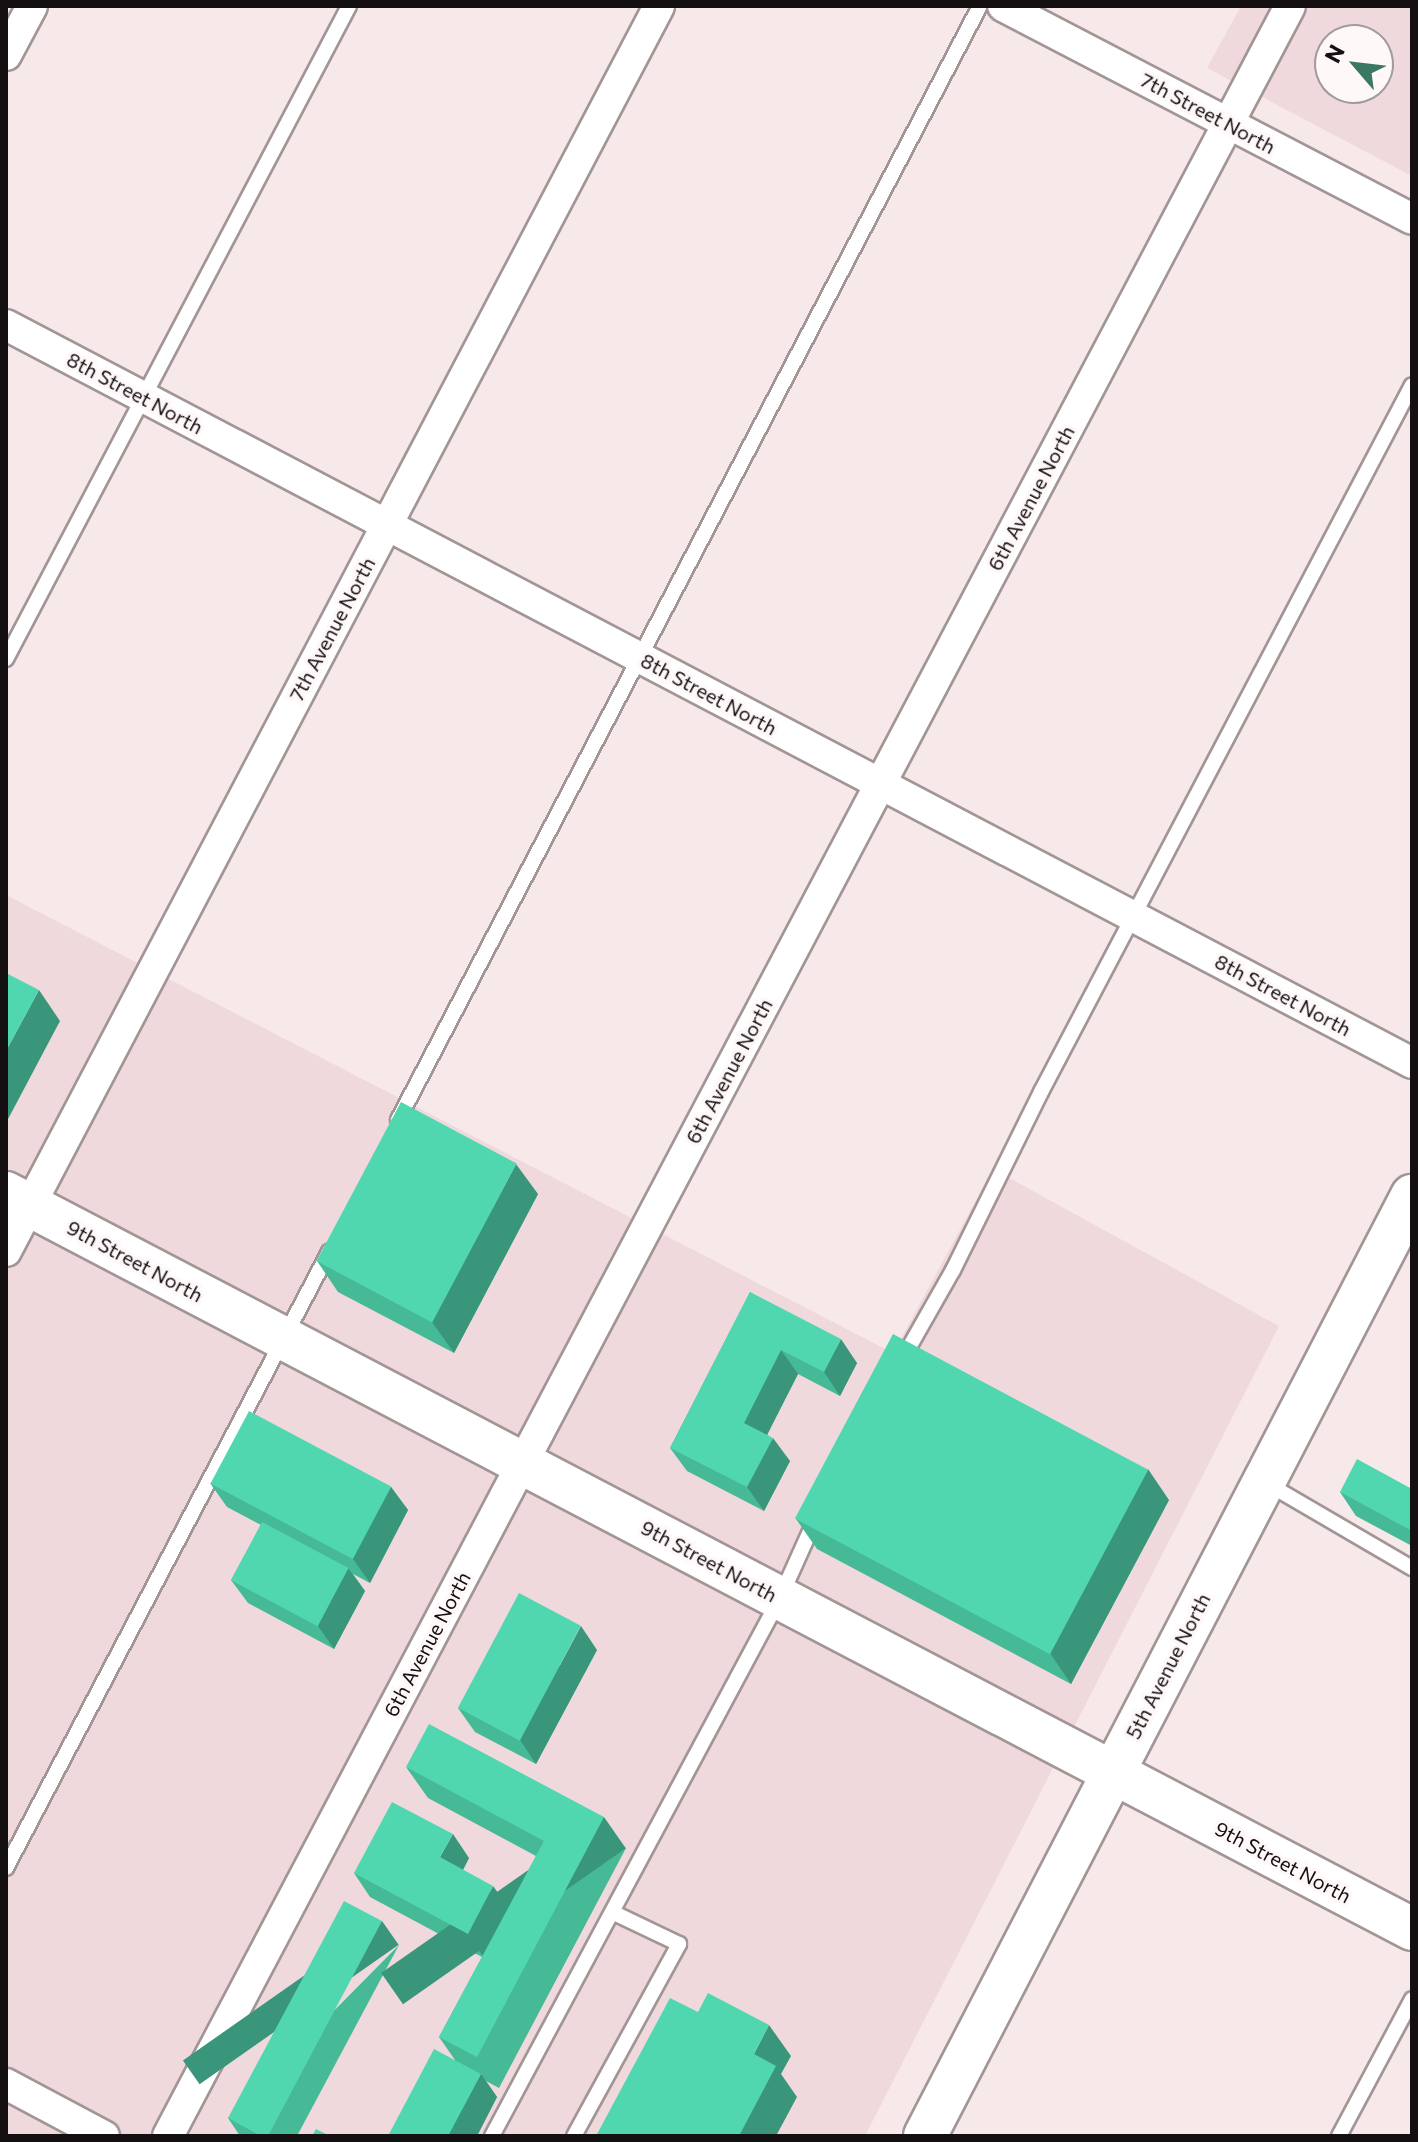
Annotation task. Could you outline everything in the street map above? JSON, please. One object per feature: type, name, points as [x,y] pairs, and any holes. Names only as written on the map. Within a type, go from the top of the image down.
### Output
[{"type":"street","points":[[6,55],[32,6]]},
{"type":"street","name":"7th Avenue North","points":[[6,1251],[18,1199],[387,525],[659,6]]},
{"type":"street","name":"7th Street North","points":[[1003,6],[1412,219]]},
{"type":"street","name":"6th Avenue North","points":[[168,2136],[1290,6]]},
{"type":"street","name":"8th Street North","points":[[6,325],[1412,1063]]},
{"type":"street","name":"5th Avenue North","points":[[925,2136],[1412,1196]]},
{"type":"street","name":"9th Street North","points":[[18,1199],[1412,1929]]},
{"type":"street","points":[[6,2084],[104,2136]]},
{"type":"lane","points":[[6,659],[349,6]]},
{"type":"lane","points":[[387,1140],[980,6]]},
{"type":"lane","points":[[893,1376],[953,1270],[1041,1092],[1412,385]]},
{"type":"lane","points":[[6,1868],[335,1239]]},
{"type":"lane","points":[[1264,1482],[1412,1568]]},
{"type":"lane","points":[[492,2136],[780,1598],[820,1511]]},
{"type":"lane","points":[[574,2136],[679,1944],[612,1912]]},
{"type":"lane","points":[[1339,2136],[1412,1999]]},
{"type":"shaded area","points":[[1241,6],[1412,6],[1412,176],[1207,68]]},
{"type":"shaded area","points":[[6,895],[893,1353],[993,1169],[1279,1326],[865,2136],[6,2136]]},
{"type":"building","points":[[6,973],[39,990],[6,1051]]},
{"type":"building","points":[[401,1102],[517,1164],[432,1322],[316,1261]]},
{"type":"building","points":[[750,1292],[841,1339],[824,1372],[781,1350],[744,1423],[773,1438],[747,1487],[670,1448]]},
{"type":"building","points":[[893,1334],[1148,1470],[1050,1654],[795,1519]]},
{"type":"building","points":[[249,1411],[391,1487],[353,1559],[211,1483]]},
{"type":"building","points":[[1357,1459],[1412,1489],[1412,1531],[1340,1492]]},
{"type":"building","points":[[262,1522],[349,1568],[318,1626],[231,1580]]},
{"type":"building","points":[[519,1593],[581,1626],[520,1741],[458,1708]]},
{"type":"building","points":[[429,1724],[604,1817],[477,2057],[439,2037],[544,1841],[406,1767]]},
{"type":"building","points":[[392,1802],[453,1834],[440,1857],[493,1886],[468,1934],[354,1873]]},
{"type":"building","points":[[344,1901],[382,1921],[268,2136],[261,2136],[228,2118]]},
{"type":"building","points":[[708,1993],[769,2025],[754,2054],[776,2066],[739,2136],[596,2136],[670,1998],[698,2012]]},
{"type":"building","points":[[434,2049],[481,2074],[448,2136],[388,2136]]},
{"type":"building","points":[[316,2129],[330,2136],[312,2136]]}]
